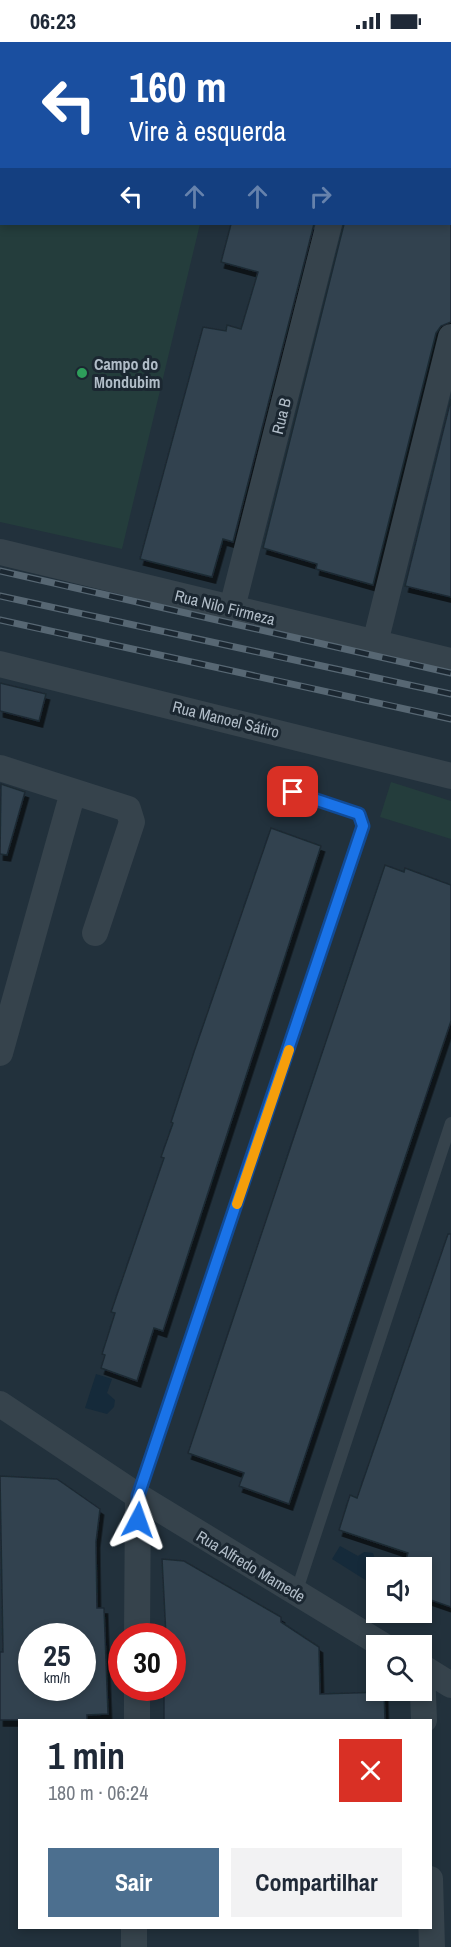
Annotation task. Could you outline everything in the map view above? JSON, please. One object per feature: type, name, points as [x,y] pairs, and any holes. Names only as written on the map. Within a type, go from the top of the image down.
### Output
[{"type":"street","name":"Rua B","points":[[232,608],[329,225]]},
{"type":"street","points":[[375,643],[451,337]]},
{"type":"street","name":"Rua Nilo Firmeza","points":[[0,552],[451,661]]},
{"type":"street","name":"Rua Manoel Sátiro","points":[[0,664],[451,776]]},
{"type":"street","points":[[0,768],[128,809],[132,815],[132,822],[96,933]]},
{"type":"street","points":[[0,1053],[73,792]]},
{"type":"street","name":"Rua Alfredo Mamede","points":[[0,1404],[138,1496],[366,1635]]},
{"type":"street","points":[[137,1623],[138,1496]]},
{"type":"street","points":[[432,1673],[451,1685]]},
{"type":"street","points":[[136,1719],[137,1701]]},
{"type":"street","points":[[423,1701],[424,1719]]},
{"type":"street","points":[[134,1929],[134,1947]]},
{"type":"street","points":[[431,1929],[432,1947]]},
{"type":"lane","points":[[138,1496],[363,826],[359,814],[293,792]]},
{"type":"lane","points":[[296,1593],[451,1123]]},
{"type":"green space","name":"Campo do Mondubim","points":[[0,225],[200,225],[122,549],[0,522]]},
{"type":"green space","points":[[391,782],[451,801],[451,839],[380,817]]},
{"type":"water","points":[[96,1374],[112,1379],[107,1393],[115,1400],[114,1407],[107,1414],[85,1408]]},
{"type":"water","points":[[340,1546],[358,1556],[364,1552],[373,1553],[374,1557],[366,1557],[366,1580],[332,1559]]},
{"type":"building","points":[[231,225],[314,225],[233,542],[223,539],[212,577],[140,559],[203,327],[226,331],[227,325],[241,329],[258,272],[221,262]]},
{"type":"building","points":[[344,225],[451,225],[451,322],[441,326],[436,333],[373,585],[316,569],[317,564],[263,548]]},
{"type":"building","points":[[451,399],[451,597],[405,586]]},
{"type":"building","points":[[0,683],[46,694],[39,721],[0,711]]},
{"type":"building","points":[[1,784],[25,792],[7,855],[0,854]]},
{"type":"building","points":[[271,828],[321,846],[163,1331],[154,1328],[137,1381],[101,1368],[105,1355],[102,1354],[115,1313],[111,1312],[164,1158],[161,1157],[194,1052]]},
{"type":"building","points":[[385,865],[404,872],[405,868],[451,885],[451,1021],[289,1504],[239,1486],[244,1473],[188,1453]]},
{"type":"building","points":[[448,1234],[451,1234],[451,1607],[432,1600],[432,1557],[407,1557],[408,1553],[339,1530],[350,1495],[357,1498]]},
{"type":"building","points":[[0,1476],[57,1479],[100,1509],[96,1542],[97,1608],[104,1608],[108,1714],[87,1715],[87,1719],[0,1720],[0,1652],[3,1652]]},
{"type":"building","points":[[162,1559],[184,1561],[281,1617],[281,1622],[319,1647],[320,1694],[366,1693],[366,1701],[384,1701],[385,1719],[164,1719],[164,1701],[186,1701],[186,1623],[165,1623]]},
{"type":"railway","points":[[0,571],[451,673]]},
{"type":"railway","points":[[0,596],[451,694]]},
{"type":"railway","points":[[0,620],[451,719]]},
{"type":"slow traffic","points":[[237,1204],[289,1050]]},
{"type":"place","name":"Campo do Mondubim","points":[[82,373]]},
{"type":"route","points":[[138,1520],[138,1496],[363,826],[359,814],[293,792]]}]
